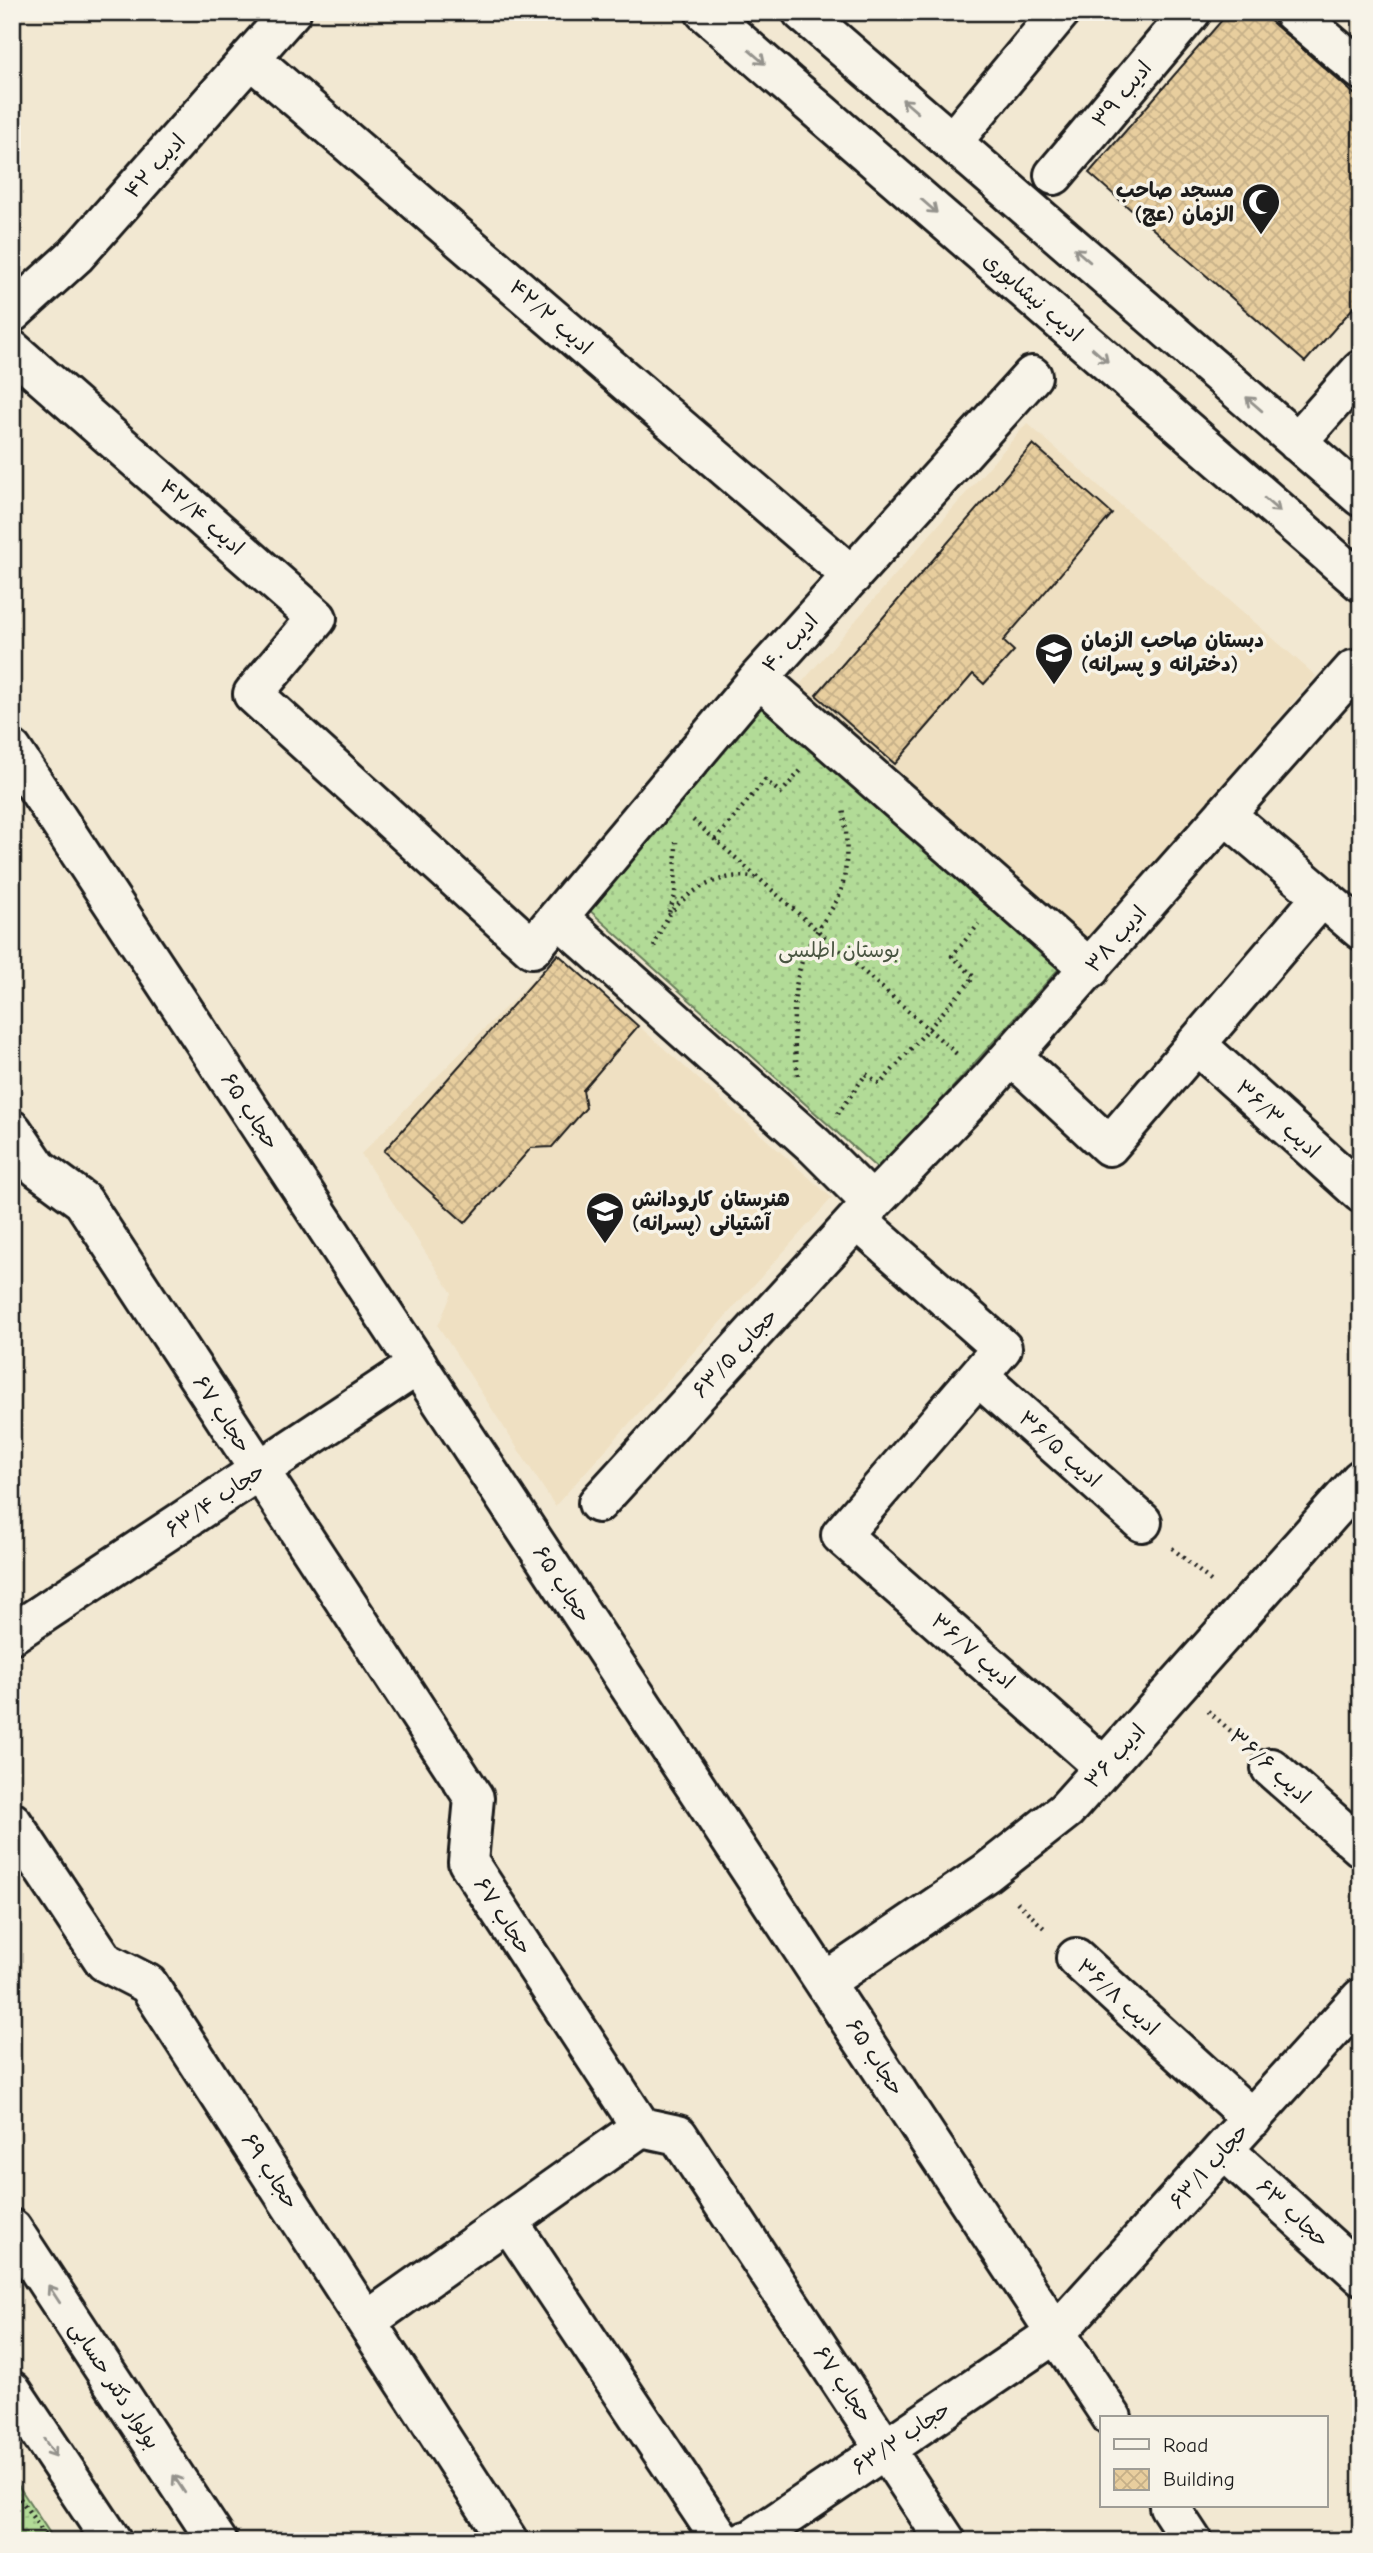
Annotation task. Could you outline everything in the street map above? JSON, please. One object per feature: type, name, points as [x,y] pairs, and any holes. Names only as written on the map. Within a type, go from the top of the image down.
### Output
[{"type":"street","name":"ادیب ۴۲","points":[[12,313],[76,255],[291,12]]},
{"type":"street","name":"ادیب نیشابوری","points":[[705,12],[1361,582]]},
{"type":"street","points":[[802,12],[1361,497]]},
{"type":"street","points":[[952,142],[1060,12]]},
{"type":"street","name":"ادیب ۳۹","points":[[1054,175],[1191,12]]},
{"type":"street","points":[[1293,12],[1361,69]]},
{"type":"street","name":"ادیب ۴۲/۲","points":[[250,58],[852,576]]},
{"type":"street","name":"ادیب ۴۲/۴","points":[[12,350],[317,618],[253,694]]},
{"type":"street","points":[[1297,442],[1361,370]]},
{"type":"street","name":"ادیب ۴۰","points":[[253,694],[532,948],[758,678],[1032,376]]},
{"type":"street","name":"ادیب ۳۸","points":[[865,1211],[1000,1069],[1353,670]]},
{"type":"street","points":[[758,678],[1090,969]]},
{"type":"street","name":"حجاب ۶۵","points":[[12,750],[1111,2416]]},
{"type":"street","points":[[1225,814],[1361,930]]},
{"type":"street","points":[[1000,1069],[1109,1146],[1322,897]]},
{"type":"street","points":[[558,917],[815,1146],[865,1211],[1002,1348],[978,1376]]},
{"type":"street","name":"ادیب ۳۶/۳","points":[[1196,1044],[1361,1193]]},
{"type":"street","name":"حجاب ۶۷","points":[[12,1130],[38,1168],[83,1201],[474,1798],[468,1862],[641,2127],[678,2135],[946,2541]]},
{"type":"street","name":"حجاب ۶۳/۵","points":[[597,1503],[865,1211]]},
{"type":"street","name":"حجاب ۶۳/۴","points":[[12,1634],[418,1364]]},
{"type":"street","name":"ادیب ۳۶/۵","points":[[978,1376],[1142,1522]]},
{"type":"street","name":"ادیب ۳۶/۷","points":[[978,1376],[841,1535],[1104,1767]]},
{"type":"street","name":"ادیب ۳۶","points":[[825,1982],[986,1873],[1066,1810],[1361,1479]]},
{"type":"street","name":"ادیب ۳۶/۶","points":[[1271,1768],[1361,1847]]},
{"type":"street","name":"حجاب ۶۹","points":[[12,1822],[105,1962],[148,1984],[508,2541]]},
{"type":"street","name":"ادیب ۳۶/۸","points":[[1076,1958],[1252,2119]]},
{"type":"street","name":"حجاب ۶۳/۱","points":[[1056,2333],[1361,1997]]},
{"type":"street","points":[[367,2320],[641,2127]]},
{"type":"street","name":"حجاب ۶۳","points":[[1224,2150],[1361,2275]]},
{"type":"street","points":[[508,2221],[722,2541]]},
{"type":"street","name":"بولوار دکتر حسابی","points":[[12,2229],[217,2541]]},
{"type":"street","name":"حجاب ۶۳/۲","points":[[746,2541],[1056,2333]]},
{"type":"street","points":[[12,2392],[112,2541]]},
{"type":"street","points":[[1170,2508],[1192,2541]]},
{"type":"path","points":[[715,841],[765,780],[781,793],[824,745],[809,721]]},
{"type":"path","points":[[661,792],[929,1029],[1000,1069]]},
{"type":"path","points":[[637,987],[668,916],[676,886],[676,827],[670,807],[661,792]]},
{"type":"path","points":[[800,1084],[793,1037],[796,996],[803,959],[838,897],[846,864],[842,802]]},
{"type":"path","points":[[668,916],[700,889],[719,880],[747,876],[759,879]]},
{"type":"path","points":[[815,1146],[866,1074],[880,1084],[974,977],[952,957],[1006,893]]},
{"type":"path","points":[[1142,1522],[1244,1611]]},
{"type":"path","name":"ادیب ۳۶/۶","points":[[1179,1685],[1271,1768]]},
{"type":"path","name":"ادیب ۳۶/۸","points":[[986,1873],[1076,1958]]},
{"type":"path","points":[[12,2487],[49,2541]]},
{"type":"shaded area","name":"دبستان صاحب الزمان (دخترانه و پسرانه)","points":[[1027,423],[1316,676],[1081,948],[791,695]]},
{"type":"shaded area","name":"هنرستان کارودانش آشتیانی (پسرانه)","points":[[558,954],[832,1198],[555,1506],[438,1326],[452,1293],[361,1154]]},
{"type":"green space","name":"بوستان اطلسی","points":[[766,702],[1062,965],[879,1170],[588,909],[670,807]]},
{"type":"green space","points":[[12,2476],[55,2541],[12,2541]]},
{"type":"building","name":"مسجد صاحب الزمان (عج)","points":[[1229,12],[1260,12],[1361,100],[1361,299],[1305,362],[1089,173]]},
{"type":"building","points":[[1033,444],[1112,514],[1003,641],[1014,651],[984,684],[973,674],[895,764],[816,695]]},
{"type":"building","points":[[558,954],[638,1026],[583,1090],[586,1108],[552,1147],[531,1148],[465,1223],[384,1151]]},
{"type":"place","name":"مسجد صاحب الزمان (عج)","points":[[1261,236]]},
{"type":"place","name":"دبستان صاحب الزمان (دخترانه و پسرانه)","points":[[1054,686]]},
{"type":"place","name":"هنرستان کارودانش آشتیانی (پسرانه)","points":[[605,1245]]}]
